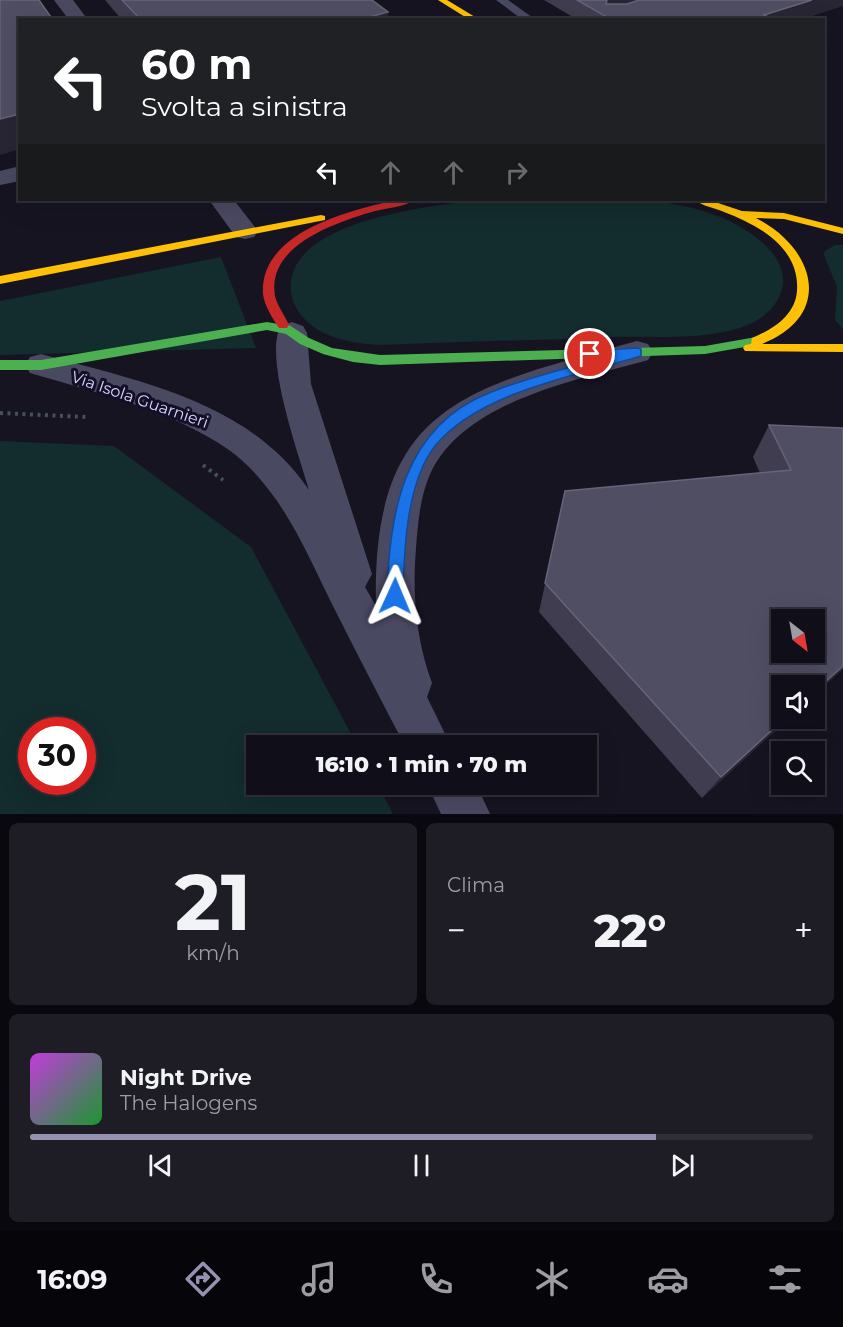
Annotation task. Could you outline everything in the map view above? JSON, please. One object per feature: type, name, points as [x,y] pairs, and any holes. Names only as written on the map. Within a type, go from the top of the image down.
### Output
[{"type":"main road","points":[[442,0],[473,18]]},
{"type":"main road","points":[[0,280],[403,201]]},
{"type":"main road","points":[[703,201],[738,212],[784,216],[843,231]]},
{"type":"main road","points":[[705,350],[747,343],[772,334],[789,322],[804,295],[802,272],[793,253],[771,232],[722,201]]},
{"type":"main road","points":[[365,207],[306,233],[289,246],[277,261],[270,277],[270,300],[279,320],[311,346],[332,354],[370,360],[843,348]]},
{"type":"main road","points":[[0,365],[41,365],[243,329],[267,327],[290,331]]},
{"type":"street","points":[[63,0],[77,18]]},
{"type":"street","points":[[0,178],[18,174]]},
{"type":"street","points":[[222,201],[245,231]]},
{"type":"street","name":"Via Isola Guarnieri","points":[[290,331],[295,384],[375,646]]},
{"type":"street","points":[[432,735],[406,671],[399,647],[396,607],[396,551],[402,514],[422,458],[442,428],[473,406],[492,396],[637,352]]},
{"type":"street","name":"Via Isola Guarnieri","points":[[41,365],[112,386],[211,423],[243,441],[264,459],[296,499],[423,735]]},
{"type":"lane","points":[[501,0],[528,18]]},
{"type":"path","points":[[0,413],[90,418]]},
{"type":"path","points":[[196,460],[228,484]]},
{"type":"green space","points":[[478,201],[652,201],[670,203],[705,212],[737,225],[764,244],[780,267],[783,277],[782,290],[772,308],[750,324],[718,333],[684,336],[374,345],[331,336],[315,328],[303,317],[295,305],[291,292],[291,278],[296,265],[306,252],[320,241],[337,232],[378,217],[447,204]]},
{"type":"green space","points":[[835,245],[843,245],[843,329],[835,320],[837,287],[824,255],[825,251]]},
{"type":"green space","points":[[221,257],[256,348],[0,355],[0,301]]},
{"type":"green space","points":[[0,441],[114,446],[251,547],[352,735],[246,735],[246,795],[383,795],[393,814],[0,814]]},
{"type":"building","points":[[0,0],[39,0],[52,18],[18,18],[18,114],[0,119]]},
{"type":"building","points":[[122,0],[372,0],[388,12],[366,18],[139,18]]},
{"type":"building","points":[[577,0],[607,0],[606,4],[627,4],[639,0],[812,0],[764,15],[770,18],[608,18]]},
{"type":"building","points":[[769,425],[843,428],[843,666],[825,682],[825,675],[771,675],[771,729],[773,729],[721,777],[545,583],[565,491],[791,470]]},
{"type":"traffic: fast","points":[[283,325],[293,334],[316,347],[340,355],[380,360],[705,350],[756,341]]},
{"type":"traffic: fast","points":[[0,365],[41,365],[267,326],[288,330]]},
{"type":"traffic: slow","points":[[442,0],[473,18]]},
{"type":"traffic: slow","points":[[703,201],[736,212],[755,222],[787,246],[798,261],[803,278],[802,298],[799,306],[784,325],[771,335],[756,341]]},
{"type":"traffic: slow","points":[[745,214],[784,216],[843,231]]},
{"type":"traffic: slow","points":[[0,280],[321,218]]},
{"type":"traffic: slow","points":[[749,348],[843,348]]},
{"type":"traffic: jam","points":[[283,325],[269,297],[270,272],[283,252],[304,236],[330,223],[404,201]]},
{"type":"route","points":[[395,596],[396,551],[406,496],[429,444],[442,428],[455,418],[492,396],[637,352],[590,354]]}]
